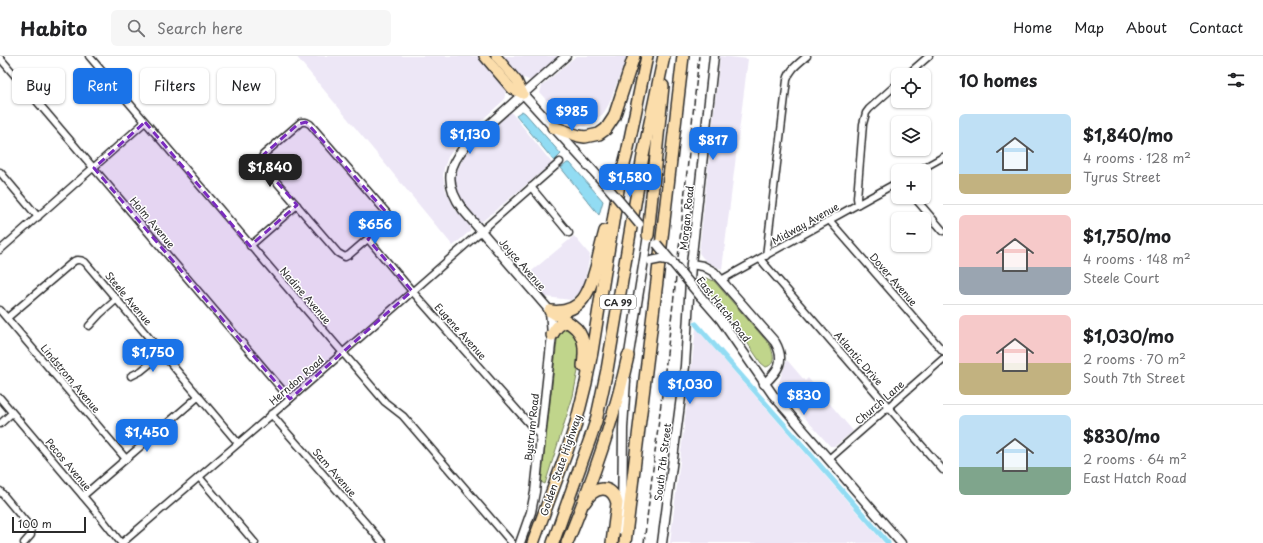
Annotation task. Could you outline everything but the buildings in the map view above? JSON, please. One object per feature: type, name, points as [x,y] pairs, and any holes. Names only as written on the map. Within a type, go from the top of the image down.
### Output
[{"type":"highway","points":[[553,127],[585,137],[599,134],[606,129],[614,117],[634,56]]},
{"type":"highway","name":"Golden State Highway","points":[[533,543],[575,427],[586,383],[619,184],[647,56]]},
{"type":"highway","name":"Golden State Highway","points":[[553,543],[590,439],[601,399],[643,156],[664,56]]},
{"type":"highway","points":[[648,235],[667,56]]},
{"type":"highway","points":[[624,543],[661,250],[683,56]]},
{"type":"highway","points":[[550,311],[560,312],[568,310],[580,303],[587,294],[592,284],[609,216],[619,184]]},
{"type":"highway","points":[[550,311],[572,325],[580,332],[582,338],[584,348],[575,427]]},
{"type":"highway","points":[[552,335],[559,324],[562,322],[567,322]]},
{"type":"highway","points":[[567,543],[615,411],[628,356]]},
{"type":"highway","points":[[578,516],[591,494],[596,490],[602,489],[611,492],[617,503],[612,543]]},
{"type":"main road","name":"East Hatch Road","points":[[484,56],[512,89],[523,94]]},
{"type":"main road","name":"East Hatch Road","points":[[496,56],[517,81],[523,94],[606,185],[672,261],[725,326],[764,384],[901,543]]},
{"type":"main road","points":[[481,230],[463,210],[454,194],[451,182],[452,168],[458,155],[468,143],[566,56]]},
{"type":"main road","name":"Morgan Road","points":[[714,56],[691,264],[703,266],[714,272],[775,342],[780,359],[778,370],[764,384]]},
{"type":"main road","name":"Joyce Avenue","points":[[481,230],[550,311]]},
{"type":"main road","points":[[624,543],[623,428],[628,356],[648,235]]},
{"type":"main road","points":[[641,274],[651,261],[662,259],[672,261]]},
{"type":"main road","name":"South 7th Street","points":[[662,543],[685,366],[691,264]]},
{"type":"main road","name":"Bystrum Road","points":[[520,543],[528,523],[533,502],[552,335],[550,311]]},
{"type":"street","name":"Nadine Avenue","points":[[89,56],[385,402],[403,416],[512,543]]},
{"type":"street","points":[[763,257],[787,80],[790,72],[807,56]]},
{"type":"street","points":[[915,68],[929,56]]},
{"type":"street","name":"Holm Avenue","points":[[0,58],[290,399]]},
{"type":"street","points":[[858,204],[857,198],[863,124],[866,114],[872,106],[891,89]]},
{"type":"street","points":[[0,250],[145,122]]},
{"type":"street","points":[[305,122],[310,124],[387,213],[388,219],[386,223],[368,239],[345,257],[338,253],[296,205],[262,165],[261,160],[263,155],[298,124],[305,122]]},
{"type":"street","points":[[930,164],[943,157]]},
{"type":"street","name":"Herndon Road","points":[[122,543],[290,399],[560,162]]},
{"type":"street","points":[[0,173],[38,217]]},
{"type":"street","name":"Midway Avenue","points":[[721,280],[891,186]]},
{"type":"street","points":[[531,187],[568,233]]},
{"type":"street","points":[[920,204],[943,231]]},
{"type":"street","points":[[250,246],[296,205]]},
{"type":"street","name":"Dover Avenue","points":[[830,221],[943,351]]},
{"type":"street","name":"Eugene Avenue","points":[[368,239],[540,436]]},
{"type":"street","name":"Atlantic Drive","points":[[763,257],[888,407],[943,470]]},
{"type":"street","name":"Steele Avenue","points":[[7,318],[74,261],[80,260],[85,262],[238,444]]},
{"type":"street","points":[[89,326],[117,299]]},
{"type":"street","name":"Lindstrom Avenue","points":[[0,310],[126,458]]},
{"type":"street","points":[[131,376],[141,371],[163,353]]},
{"type":"street","name":"Church Lane","points":[[829,459],[943,359]]},
{"type":"street","points":[[83,496],[199,396]]},
{"type":"street","name":"Pecos Avenue","points":[[0,398],[122,543]]},
{"type":"street","points":[[0,424],[12,413]]},
{"type":"street","name":"Sam Avenue","points":[[271,414],[383,543]]},
{"type":"street","points":[[199,477],[255,543]]},
{"type":"street","points":[[0,491],[30,527],[32,533],[30,538],[24,543]]},
{"type":"highlighted area","points":[[145,122],[250,246],[297,205],[262,165],[261,157],[298,124],[306,122],[387,213],[386,223],[368,239],[412,291],[290,399],[94,168]]},
{"type":"shaded area","points":[[296,56],[559,56],[533,80],[524,78],[506,90],[504,100],[461,139],[448,157],[443,176],[446,191],[455,209],[470,226],[470,231],[453,246]]},
{"type":"shaded area","points":[[576,56],[627,56],[609,104],[603,114],[585,126],[574,125],[556,111],[540,93],[542,86]]},
{"type":"shaded area","points":[[720,56],[748,59],[722,269],[709,263],[699,253]]},
{"type":"shaded area","points":[[511,112],[552,163],[479,224],[459,200],[454,178],[465,154]]},
{"type":"shaded area","points":[[574,236],[590,255],[583,289],[571,300],[546,297],[527,275]]},
{"type":"shaded area","points":[[696,328],[884,543],[670,543]]},
{"type":"shaded area","points":[[787,360],[805,381],[808,378],[853,431],[835,446],[830,446],[780,390],[778,386]]},
{"type":"green space","points":[[706,278],[714,281],[770,345],[773,361],[769,366],[766,367],[761,363],[734,323],[699,281]]},
{"type":"green space","points":[[564,328],[576,333],[581,356],[573,396],[545,484],[541,482],[557,341],[560,332]]},
{"type":"water","points":[[522,111],[561,154],[554,161],[516,115]]},
{"type":"water","points":[[567,163],[570,163],[603,201],[599,215],[561,168]]},
{"type":"waterway","points":[[696,324],[888,543]]},
{"type":"railway","points":[[644,543],[674,296],[699,56]]}]
